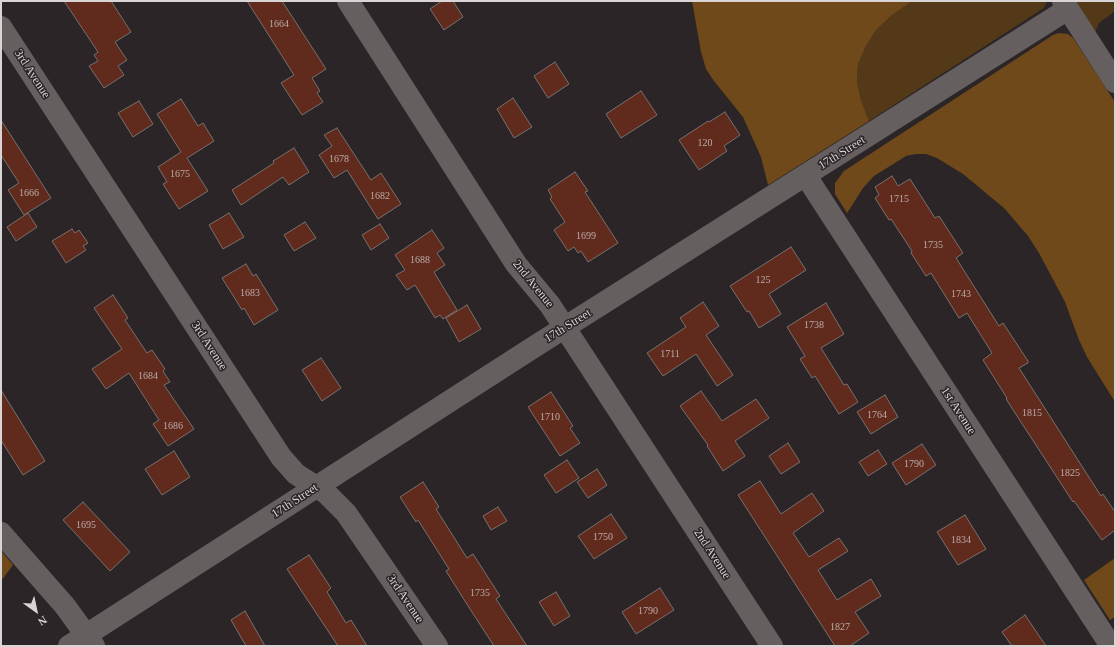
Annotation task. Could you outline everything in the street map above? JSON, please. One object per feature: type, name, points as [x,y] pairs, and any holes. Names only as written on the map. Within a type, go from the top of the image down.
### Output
[{"type":"street","name":"2nd Avenue","points":[[348,1],[516,264],[545,298],[772,646]]},
{"type":"street","name":"17th Street","points":[[83,642],[317,487],[806,176],[1066,5]]},
{"type":"street","points":[[1066,5],[1115,82]]},
{"type":"street","name":"3rd Avenue","points":[[1,27],[281,457],[296,474],[317,487],[332,499],[350,517],[436,646]]},
{"type":"street","name":"1st Avenue","points":[[806,176],[1110,646]]},
{"type":"street","points":[[1,533],[54,593],[83,642]]},
{"type":"shaded area","points":[[692,1],[912,1],[891,16],[876,30],[866,46],[858,64],[857,82],[861,100],[869,121],[768,185],[761,157],[743,117],[706,69],[701,52]]},
{"type":"shaded area","points":[[912,1],[1047,1],[1044,8],[869,121],[861,100],[857,82],[858,64],[866,46],[876,30],[891,16]]},
{"type":"shaded area","points":[[1076,1],[1115,1],[1115,11],[1099,23],[1095,32]]},
{"type":"shaded area","points":[[1059,33],[1068,34],[1073,38],[1115,102],[1115,402],[1087,357],[1065,302],[1039,253],[1028,236],[1004,208],[963,174],[937,158],[926,154],[916,154],[906,156],[874,176],[863,188],[847,213],[835,194],[835,183],[844,171],[1053,35]]},
{"type":"shaded area","points":[[1,551],[13,565],[1,581]]},
{"type":"shaded area","points":[[1115,558],[1115,617],[1110,620],[1084,580]]},
{"type":"building","points":[[64,1],[111,1],[131,32],[115,42],[127,60],[118,66],[124,75],[104,88],[89,66],[98,61],[94,55],[98,52]]},
{"type":"building","points":[[247,1],[282,1],[326,69],[312,78],[320,91],[317,93],[323,102],[302,115],[281,83],[294,75]]},
{"type":"building","points":[[442,1],[453,1],[463,17],[444,30],[430,9]]},
{"type":"building","points":[[555,62],[569,84],[548,98],[534,76]]},
{"type":"building","points":[[641,91],[657,115],[621,138],[606,114]]},
{"type":"building","points":[[513,98],[532,127],[514,138],[497,109]]},
{"type":"building","points":[[181,99],[198,126],[203,123],[214,141],[187,158],[208,191],[179,209],[163,184],[167,182],[158,167],[181,152],[157,114]]},
{"type":"building","points":[[139,101],[153,124],[133,137],[118,113]]},
{"type":"building","points":[[725,112],[740,135],[724,146],[727,151],[699,170],[679,140]]},
{"type":"building","points":[[1,120],[51,198],[24,215],[8,190],[19,183],[1,155]]},
{"type":"building","points":[[337,128],[371,180],[381,173],[401,204],[378,219],[347,170],[334,178],[319,155],[332,146],[324,135]]},
{"type":"building","points":[[294,148],[309,172],[289,185],[283,177],[241,205],[232,190],[274,163],[273,161]]},
{"type":"building","points":[[575,172],[588,191],[585,192],[618,243],[588,262],[581,251],[578,253],[574,247],[568,251],[554,230],[565,222],[550,199],[552,197],[548,190]]},
{"type":"building","points":[[892,176],[898,186],[910,179],[935,218],[939,216],[963,253],[956,258],[999,326],[1003,323],[1028,361],[1028,363],[1019,368],[1101,496],[1103,494],[1115,512],[1115,530],[1102,540],[1074,501],[1073,502],[1006,399],[1007,398],[983,360],[992,353],[967,313],[959,318],[931,273],[926,276],[911,253],[912,251],[875,198],[879,195],[875,187]]},
{"type":"building","points":[[28,213],[37,227],[16,241],[7,227]]},
{"type":"building","points":[[229,213],[244,237],[223,249],[209,225]]},
{"type":"building","points":[[305,222],[316,238],[294,251],[284,235]]},
{"type":"building","points":[[380,224],[389,238],[371,250],[362,235]]},
{"type":"building","points":[[72,229],[75,233],[79,230],[88,243],[83,246],[86,250],[66,263],[52,241]]},
{"type":"building","points":[[432,230],[444,248],[437,253],[445,265],[434,272],[457,310],[443,319],[440,315],[435,318],[415,285],[407,290],[396,275],[405,270],[395,255]]},
{"type":"building","points":[[791,247],[806,270],[769,294],[781,314],[759,328],[749,311],[747,312],[730,286]]},
{"type":"building","points":[[246,264],[253,276],[256,274],[278,310],[254,325],[244,308],[242,310],[222,278]]},
{"type":"building","points":[[113,295],[128,318],[125,320],[147,353],[152,350],[165,369],[163,371],[170,382],[164,385],[194,429],[168,446],[153,424],[159,420],[129,373],[106,389],[92,369],[122,349],[94,308]]},
{"type":"building","points":[[703,302],[719,326],[706,335],[733,375],[717,386],[696,354],[663,376],[647,353],[686,327],[680,318]]},
{"type":"building","points":[[826,303],[844,334],[821,348],[844,385],[847,384],[858,402],[839,414],[815,376],[812,378],[800,359],[805,356],[787,327]]},
{"type":"building","points":[[467,305],[481,329],[459,342],[446,318]]},
{"type":"building","points":[[321,358],[341,388],[322,401],[302,370]]},
{"type":"building","points":[[1,390],[45,461],[23,475],[1,440]]},
{"type":"building","points":[[701,391],[722,421],[756,399],[769,418],[735,441],[745,456],[723,471],[707,446],[708,445],[680,406]]},
{"type":"building","points":[[551,392],[573,426],[570,428],[580,443],[560,456],[528,407]]},
{"type":"building","points":[[885,395],[898,417],[871,434],[857,412]]},
{"type":"building","points":[[788,443],[800,462],[781,474],[769,456]]},
{"type":"building","points":[[922,444],[936,465],[906,485],[892,463]]},
{"type":"building","points":[[878,450],[887,464],[868,476],[859,462]]},
{"type":"building","points":[[174,451],[190,477],[162,495],[145,469]]},
{"type":"building","points":[[567,460],[579,478],[556,493],[544,475]]},
{"type":"building","points":[[597,469],[607,485],[588,498],[577,482]]},
{"type":"building","points":[[760,481],[781,514],[812,493],[824,511],[793,533],[809,557],[839,538],[848,551],[818,570],[837,600],[871,579],[881,596],[855,612],[869,633],[850,646],[835,646],[738,495]]},
{"type":"building","points":[[423,482],[439,507],[436,509],[467,558],[473,554],[500,596],[496,599],[527,646],[494,646],[470,609],[446,571],[449,569],[418,520],[416,522],[400,497]]},
{"type":"building","points":[[83,502],[130,552],[110,571],[63,520]]},
{"type":"building","points":[[498,507],[507,521],[491,530],[483,516]]},
{"type":"building","points":[[611,514],[627,538],[594,559],[578,536]]},
{"type":"building","points":[[965,515],[986,549],[958,565],[937,532]]},
{"type":"building","points":[[309,555],[331,588],[327,592],[346,623],[351,620],[367,646],[338,646],[287,569]]},
{"type":"building","points":[[660,588],[674,610],[636,634],[622,612]]},
{"type":"building","points":[[556,592],[570,616],[554,626],[539,602]]},
{"type":"building","points":[[245,611],[265,646],[246,646],[231,620]]},
{"type":"building","points":[[1025,615],[1046,646],[1012,646],[1002,632]]}]
